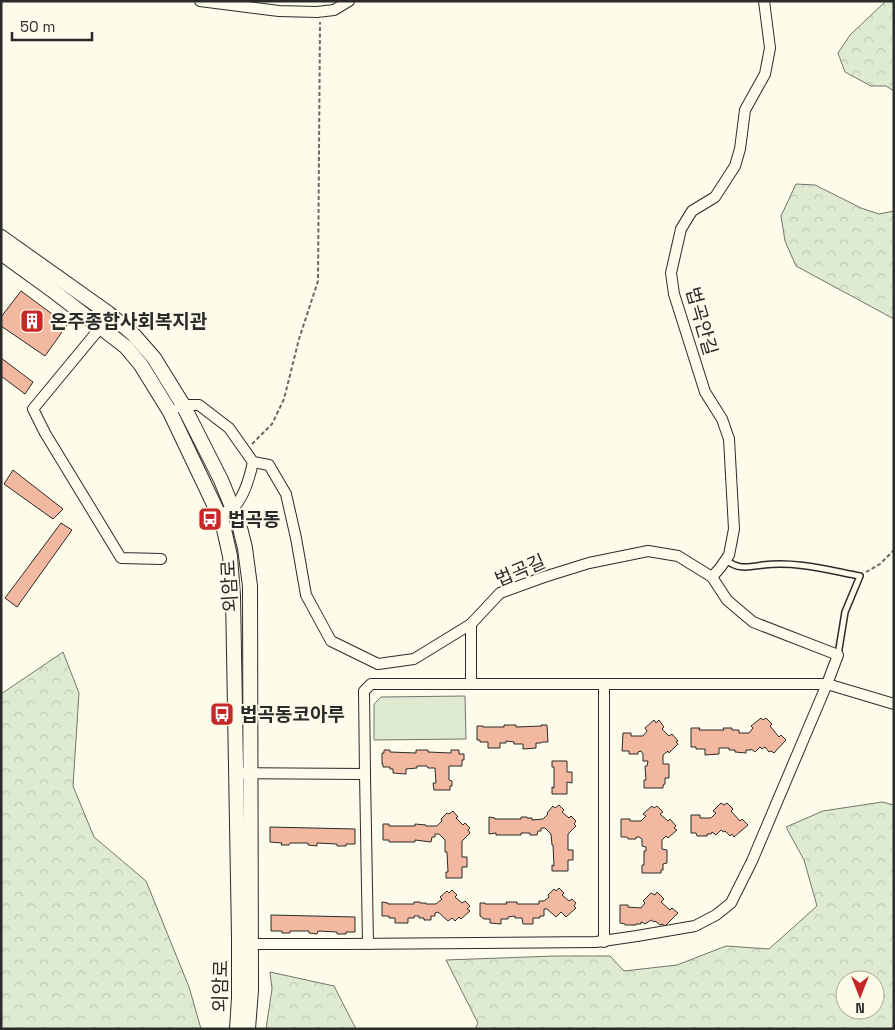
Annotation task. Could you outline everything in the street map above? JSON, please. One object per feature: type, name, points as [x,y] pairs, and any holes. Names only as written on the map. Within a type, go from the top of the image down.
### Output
[{"type":"main road","name":"외암로","points":[[1,237],[108,313],[133,334],[154,358],[183,405],[220,480],[239,524],[245,548],[250,586],[243,772],[237,1029]]},
{"type":"main road","name":"외암로","points":[[1,253],[126,347],[141,365],[170,412],[223,525],[230,556],[234,596],[243,772],[251,990],[248,1029]]},
{"type":"street","points":[[200,1],[279,11],[318,12],[334,10],[350,1]]},
{"type":"street","name":"법곡안길","points":[[712,577],[729,555],[734,528],[729,439],[722,419],[705,392],[674,294],[671,273],[681,229],[692,211],[715,197],[735,166],[740,149],[745,110],[765,74],[770,48],[764,1]]},
{"type":"street","points":[[100,328],[33,409],[44,433],[122,558],[161,559]]},
{"type":"street","points":[[170,412],[183,405],[199,405],[229,428],[253,462],[249,479],[238,502],[232,509],[219,515]]},
{"type":"street","name":"법곡길","points":[[253,462],[270,465],[286,494],[306,595],[331,641],[378,664],[414,659],[471,624],[500,593],[590,563],[648,551],[678,556],[712,577],[727,600],[753,622],[838,655]]},
{"type":"street","points":[[471,624],[471,684]]},
{"type":"street","points":[[250,944],[604,942],[695,926],[716,915],[730,904],[752,861],[838,655]]},
{"type":"street","points":[[368,944],[364,691],[371,684],[827,684],[894,704]]},
{"type":"street","points":[[604,684],[604,942]]},
{"type":"street","points":[[243,772],[365,774]]},
{"type":"lane","points":[[726,560],[731,565],[748,568],[764,565],[795,564],[860,576],[845,612],[838,655]]},
{"type":"path","points":[[245,451],[272,424],[284,399],[318,281],[320,22],[318,12]]},
{"type":"path","points":[[860,576],[880,564],[894,550]]},
{"type":"green space","points":[[886,1],[894,1],[894,91],[886,86],[871,86],[845,72],[838,53],[850,35]]},
{"type":"green space","points":[[796,184],[815,185],[861,208],[879,214],[894,211],[894,319],[796,266],[785,241],[781,216]]},
{"type":"green space","points":[[63,652],[79,693],[73,786],[94,837],[146,881],[189,987],[201,1029],[1,1029],[1,694]]},
{"type":"green space","points":[[465,696],[466,739],[374,740],[374,704],[381,697]]},
{"type":"green space","points":[[882,802],[894,805],[894,1029],[475,1029],[478,1023],[446,960],[610,956],[624,971],[677,965],[726,946],[769,949],[817,906],[804,860],[786,827],[823,811]]},
{"type":"green space","points":[[270,972],[334,986],[356,1029],[266,1029],[272,989]]},
{"type":"building","name":"온주종합사회복지관","points":[[21,291],[67,325],[45,356],[1,326],[1,317]]},
{"type":"building","points":[[1,358],[33,382],[25,394],[1,376]]},
{"type":"building","points":[[13,470],[63,509],[53,519],[4,484]]},
{"type":"building","points":[[61,523],[72,530],[17,607],[5,598]]},
{"type":"building","points":[[761,718],[763,720],[766,718],[772,724],[770,726],[779,737],[781,735],[786,740],[774,753],[769,752],[765,747],[762,749],[760,747],[755,752],[751,749],[746,750],[746,753],[735,752],[735,750],[729,750],[729,748],[719,748],[719,754],[705,755],[705,749],[691,747],[691,728],[700,728],[699,730],[724,730],[723,728],[732,728],[732,730],[739,730],[739,733],[749,733],[753,728],[751,726]]},
{"type":"building","points":[[654,720],[656,723],[659,720],[664,727],[662,729],[669,736],[672,734],[678,741],[676,742],[678,744],[669,753],[668,751],[663,755],[663,764],[669,764],[669,778],[665,778],[663,788],[644,788],[644,780],[646,780],[645,766],[647,766],[648,761],[643,761],[641,751],[638,754],[629,754],[629,751],[622,751],[623,733],[631,733],[631,736],[643,736],[647,731],[645,728]]},
{"type":"building","points":[[504,725],[516,725],[516,727],[547,725],[548,742],[536,743],[536,748],[523,749],[523,744],[514,744],[514,742],[506,741],[506,743],[500,743],[500,748],[488,748],[488,742],[477,740],[477,726],[504,727]]},
{"type":"building","points":[[384,750],[416,753],[416,750],[428,750],[428,752],[451,753],[451,750],[459,750],[459,754],[464,754],[464,760],[462,760],[462,766],[449,766],[449,780],[452,781],[450,790],[434,790],[433,783],[436,783],[435,768],[417,766],[417,768],[406,769],[406,774],[393,773],[393,769],[390,769],[390,767],[383,767],[382,753],[384,753]]},
{"type":"building","points":[[552,761],[567,761],[567,772],[572,772],[572,783],[567,782],[567,794],[552,794],[552,787],[554,788],[554,767],[552,767]]},
{"type":"building","points":[[721,803],[724,805],[727,803],[740,821],[742,819],[748,825],[734,837],[732,834],[730,836],[721,830],[716,835],[712,832],[707,834],[707,836],[697,836],[696,833],[691,833],[691,815],[700,815],[700,818],[711,818],[716,813],[713,811]]},
{"type":"building","points":[[559,805],[564,810],[562,812],[569,818],[571,816],[576,821],[574,824],[576,826],[568,834],[568,850],[573,850],[573,860],[568,860],[568,871],[552,871],[552,865],[554,866],[553,845],[551,834],[545,828],[541,828],[537,835],[530,835],[530,833],[521,833],[521,835],[489,834],[489,817],[495,819],[521,819],[521,817],[527,817],[532,818],[532,820],[543,819],[553,806],[555,808]]},
{"type":"building","points":[[652,806],[654,808],[657,806],[663,812],[660,814],[668,821],[670,819],[677,830],[668,838],[666,836],[662,840],[662,849],[667,850],[667,863],[663,864],[661,873],[642,873],[646,847],[642,846],[642,839],[639,837],[628,839],[627,837],[621,837],[621,819],[641,821],[646,816],[643,814]]},
{"type":"building","points":[[453,811],[458,817],[456,818],[463,825],[465,823],[470,828],[468,830],[470,833],[462,841],[462,857],[467,857],[467,867],[462,867],[462,878],[446,878],[446,872],[448,872],[447,852],[445,852],[445,840],[439,834],[435,834],[435,837],[432,837],[431,842],[415,840],[415,842],[389,842],[389,840],[383,840],[383,824],[389,824],[389,826],[415,826],[415,824],[437,826],[447,813],[449,814]]},
{"type":"building","points":[[270,827],[355,829],[355,844],[337,846],[337,844],[317,843],[317,846],[308,845],[308,843],[290,843],[289,845],[281,845],[282,843],[270,842]]},
{"type":"building","points":[[559,888],[564,893],[562,895],[569,901],[572,899],[576,903],[574,906],[576,908],[566,917],[561,912],[556,917],[547,909],[544,909],[544,916],[533,918],[533,924],[523,924],[522,918],[515,918],[515,916],[501,919],[501,924],[490,923],[490,919],[484,919],[480,916],[480,903],[507,904],[506,902],[517,902],[517,904],[539,904],[539,901],[544,901],[549,897],[548,895],[554,889],[556,891]]},
{"type":"building","points":[[452,890],[457,895],[455,897],[462,903],[465,901],[470,906],[467,909],[470,911],[461,919],[459,917],[455,921],[452,918],[448,921],[438,912],[435,913],[435,916],[431,916],[431,920],[424,920],[424,918],[419,918],[419,916],[414,916],[414,918],[408,918],[408,923],[395,923],[395,918],[382,916],[382,902],[388,904],[414,904],[414,902],[420,902],[436,904],[442,899],[440,897],[447,891],[449,893]]},
{"type":"building","points":[[657,892],[664,899],[661,902],[670,910],[672,908],[678,913],[665,926],[651,920],[645,924],[641,922],[641,924],[636,925],[620,923],[620,905],[641,908],[645,903],[643,901],[651,893],[655,895]]},
{"type":"building","points":[[271,915],[355,917],[355,932],[337,934],[337,932],[318,931],[317,934],[309,933],[309,931],[282,933],[282,931],[271,931]]},
{"type":"place","name":"온주종합사회복지관","points":[[32,321]]},
{"type":"place","name":"법곡동","points":[[210,519]]},
{"type":"place","name":"법곡동코아루","points":[[222,714]]}]
